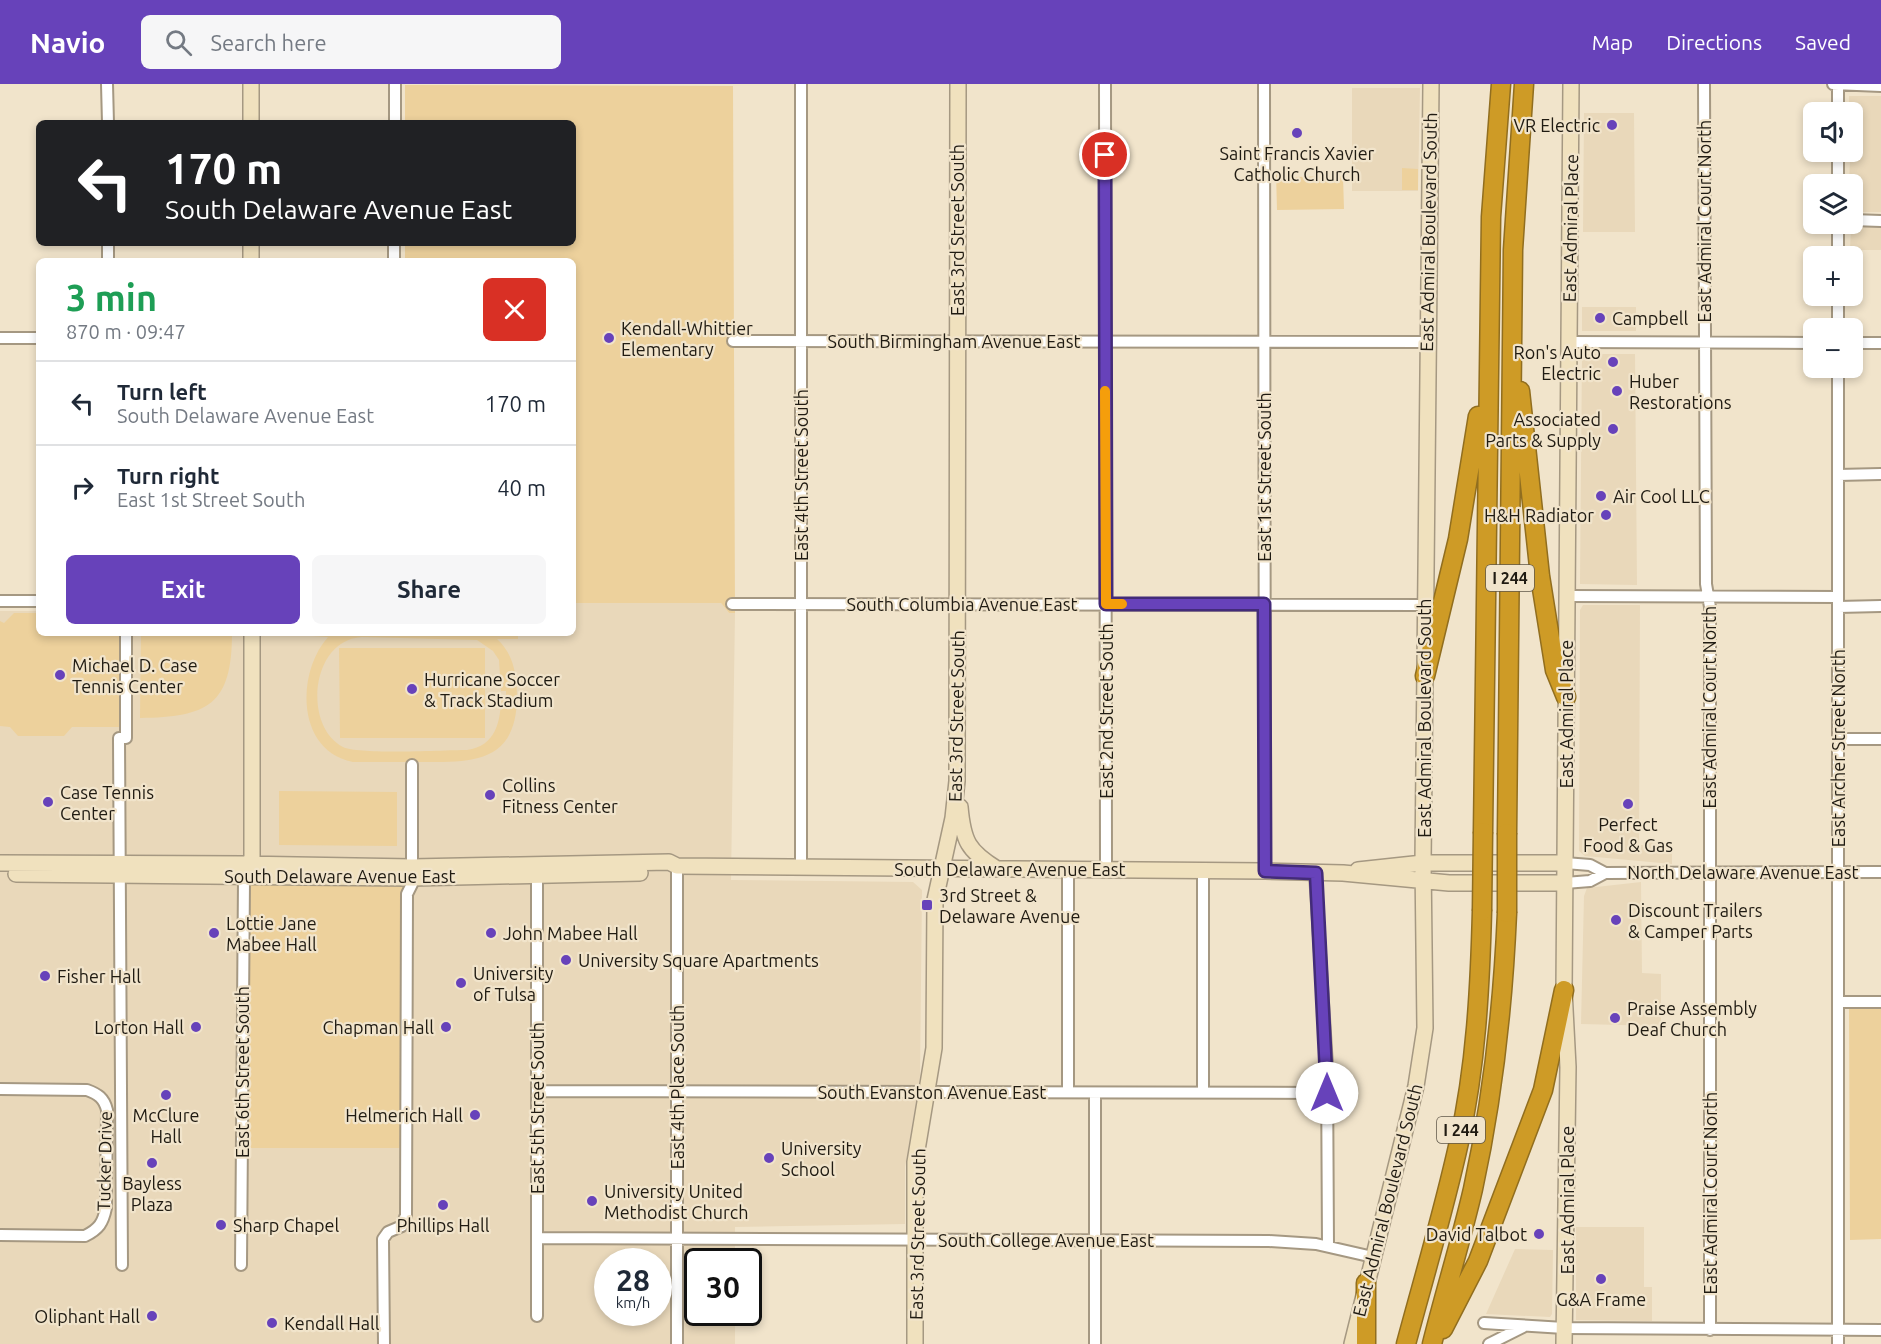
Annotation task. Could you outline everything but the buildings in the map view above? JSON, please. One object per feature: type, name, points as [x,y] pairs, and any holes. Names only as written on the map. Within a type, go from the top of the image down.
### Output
[{"type":"highway","name":"I 244","points":[[1406,1344],[1460,1141],[1471,1077],[1478,1010],[1482,911],[1491,217],[1501,84]]},
{"type":"highway","name":"I 244","points":[[1433,1344],[1472,1191],[1498,1054],[1507,913],[1511,322],[1515,193],[1524,84]]},
{"type":"highway","points":[[1511,322],[1532,478],[1540,576],[1555,670],[1566,697]]},
{"type":"highway","points":[[1425,676],[1458,539],[1467,472],[1488,367]]},
{"type":"highway","points":[[1433,1344],[1478,1261],[1527,1136],[1546,1080],[1564,990]]},
{"type":"highway","points":[[1366,1284],[1366,1344]]},
{"type":"street","points":[[108,84],[108,120]]},
{"type":"street","points":[[251,84],[251,120]]},
{"type":"street","points":[[394,120],[395,84]]},
{"type":"street","name":"East 4th Street South","points":[[801,84],[801,867]]},
{"type":"street","name":"East 3rd Street South","points":[[915,1344],[915,1162],[934,1048],[934,911],[953,818],[957,781],[958,84]]},
{"type":"street","name":"East 2nd Street South","points":[[1105,84],[1106,870]]},
{"type":"street","name":"East 1st Street South","points":[[1264,84],[1265,871]]},
{"type":"street","name":"East Admiral Boulevard South","points":[[1352,1344],[1416,1086],[1423,1048],[1427,1000],[1422,863],[1431,84]]},
{"type":"street","name":"East Admiral Place","points":[[1564,1336],[1568,1068],[1564,990],[1571,84]]},
{"type":"street","name":"East Admiral Court North","points":[[1704,84],[1710,1330]]},
{"type":"street","points":[[1837,102],[1835,84],[1881,86]]},
{"type":"street","points":[[1863,220],[1881,221]]},
{"type":"street","points":[[0,338],[36,338]]},
{"type":"street","name":"South Birmingham Avenue East","points":[[733,341],[1427,342]]},
{"type":"street","points":[[1569,342],[1803,343]]},
{"type":"street","points":[[1863,343],[1881,343]]},
{"type":"street","name":"East Archer Street North","points":[[1838,378],[1838,1344]]},
{"type":"street","points":[[1838,475],[1881,474]]},
{"type":"street","points":[[1568,596],[1708,596],[1881,606]]},
{"type":"street","points":[[0,601],[36,601]]},
{"type":"street","name":"South Columbia Avenue East","points":[[732,604],[1425,605]]},
{"type":"street","points":[[122,1265],[119,738],[126,738],[126,636]]},
{"type":"street","name":"East 6th Street South","points":[[241,1264],[250,873],[252,636]]},
{"type":"street","points":[[1838,739],[1881,739]]},
{"type":"street","points":[[384,1344],[383,1239],[388,1232],[402,1226],[406,1215],[407,894],[412,873],[411,765]]},
{"type":"street","points":[[957,781],[962,832],[978,857],[997,869]]},
{"type":"street","name":"South Delaware Avenue East","points":[[0,863],[250,873],[412,873],[537,870],[669,862],[677,866],[1343,873],[1423,882]]},
{"type":"street","name":"North Delaware Avenue East","points":[[1422,863],[1565,863],[1590,866],[1605,873],[1881,872]]},
{"type":"street","name":"South Delaware Avenue East","points":[[1343,873],[1422,863]]},
{"type":"street","name":"East 4th Place South","points":[[677,866],[677,1344]]},
{"type":"street","name":"South Delaware Avenue East","points":[[0,874],[119,869]]},
{"type":"street","name":"East 5th Street South","points":[[537,870],[537,1316]]},
{"type":"street","points":[[1068,870],[1068,1092]]},
{"type":"street","points":[[1203,870],[1203,1092]]},
{"type":"street","points":[[1316,873],[1327,1093],[1328,1246]]},
{"type":"street","name":"North Delaware Avenue East","points":[[1423,882],[1565,883],[1590,881],[1605,873]]},
{"type":"street","points":[[1838,1002],[1881,1002]]},
{"type":"street","name":"Tucker Drive","points":[[0,1089],[87,1090],[98,1094],[104,1101],[107,1130],[106,1208],[103,1222],[95,1231],[85,1236],[0,1235]]},
{"type":"street","name":"South Evanston Avenue East","points":[[537,1091],[1327,1093]]},
{"type":"street","points":[[1095,1093],[1095,1344]]},
{"type":"street","name":"South College Avenue East","points":[[538,1238],[1269,1241],[1328,1246],[1373,1257]]},
{"type":"street","points":[[1484,1323],[1524,1327],[1564,1336],[1710,1330],[1881,1330]]},
{"type":"street","points":[[1489,1344],[1524,1327]]},
{"type":"shaded area","points":[[405,85],[733,86],[735,613],[729,613],[721,603],[576,603],[576,258],[405,258],[405,246],[576,246],[576,120],[405,120]]},
{"type":"shaded area","points":[[1352,88],[1420,88],[1418,191],[1352,191]]},
{"type":"shaded area","points":[[1849,96],[1881,96],[1881,212],[1863,212],[1863,174],[1849,174],[1850,162],[1863,162],[1863,102],[1849,102]]},
{"type":"shaded area","points":[[1584,113],[1634,113],[1635,232],[1583,232]]},
{"type":"shaded area","points":[[1402,168],[1418,169],[1418,190],[1402,190]]},
{"type":"shaded area","points":[[1276,173],[1292,173],[1293,177],[1343,176],[1344,209],[1277,210]]},
{"type":"shaded area","points":[[1863,227],[1881,227],[1881,250],[1863,250],[1863,246],[1850,246],[1851,234],[1863,234]]},
{"type":"shaded area","points":[[1582,307],[1636,307],[1636,331],[1582,331]]},
{"type":"shaded area","points":[[1582,354],[1635,354],[1637,585],[1580,584]]},
{"type":"shaded area","name":"University of Tulsa","points":[[576,603],[721,603],[729,613],[735,613],[731,880],[913,882],[922,890],[920,1076],[905,1167],[905,1224],[735,1227],[735,1248],[684,1248],[684,1326],[735,1326],[735,1344],[0,1344],[0,611],[36,611],[36,636],[576,636]]},
{"type":"shaded area","points":[[1583,605],[1640,605],[1639,845],[1643,845],[1643,842],[1672,842],[1672,864],[1585,856],[1579,851],[1580,610]]},
{"type":"shaded area","name":"Michael D. Case Tennis Center","points":[[14,613],[36,613],[36,636],[122,636],[119,645],[123,649],[123,665],[119,671],[123,699],[119,703],[122,707],[122,723],[119,727],[72,727],[64,736],[18,736],[10,727],[0,726],[0,621],[4,623]]},
{"type":"shaded area","points":[[141,636],[232,636],[227,677],[221,691],[211,702],[199,710],[183,714],[140,718]]},
{"type":"shaded area","points":[[312,636],[518,636],[518,639],[497,639],[511,659],[516,682],[515,720],[509,736],[488,755],[457,761],[353,762],[334,755],[321,743],[312,727],[307,709],[310,670],[328,637]],"holes":[[[362,637],[477,640],[493,651],[499,660],[501,691],[506,691],[506,696],[501,696],[500,714],[495,731],[491,738],[477,748],[402,752],[352,749],[343,747],[330,737],[322,722],[318,704],[318,686],[323,668],[331,653],[345,642]]]},
{"type":"shaded area","points":[[339,648],[485,648],[485,738],[340,738]]},
{"type":"shaded area","points":[[279,791],[397,792],[397,846],[279,845]]},
{"type":"shaded area","points":[[1641,882],[1642,973],[1661,974],[1661,1026],[1581,1024],[1584,896],[1587,888]]},
{"type":"shaded area","points":[[248,885],[404,886],[403,1148],[247,1148]]},
{"type":"shaded area","points":[[1849,1007],[1881,1007],[1881,1239],[1850,1240]]},
{"type":"shaded area","points":[[1576,1227],[1644,1227],[1644,1287],[1652,1287],[1652,1321],[1576,1320]]},
{"type":"shaded area","points":[[1515,1249],[1553,1250],[1552,1314],[1550,1317],[1486,1314]]},
{"type":"slow traffic","points":[[1105,391],[1106,604],[1122,604]]},
{"type":"place","name":"VR Electric","points":[[1612,125]]},
{"type":"place","name":"Saint Francis Xavier Catholic Church","points":[[1297,133]]},
{"type":"place","name":"Campbell","points":[[1600,318]]},
{"type":"place","name":"Kendall-Whittier Elementary","points":[[609,338]]},
{"type":"place","name":"Ron's Auto Electric","points":[[1613,362]]},
{"type":"place","name":"Huber Restorations","points":[[1617,391]]},
{"type":"place","name":"Associated Parts & Supply","points":[[1613,429]]},
{"type":"place","name":"Air Cool LLC","points":[[1601,496]]},
{"type":"place","name":"H&H Radiator","points":[[1606,515]]},
{"type":"place","name":"Michael D. Case Tennis Center","points":[[60,675]]},
{"type":"place","name":"Hurricane Soccer & Track Stadium","points":[[412,689]]},
{"type":"place","name":"Collins Fitness Center","points":[[490,795]]},
{"type":"place","name":"Case Tennis Center","points":[[48,802]]},
{"type":"place","name":"Perfect Food & Gas","points":[[1628,804]]},
{"type":"place","name":"3rd Street & Delaware Avenue","points":[[927,905]]},
{"type":"place","name":"Discount Trailers & Camper Parts","points":[[1616,920]]},
{"type":"place","name":"Lottie Jane Mabee Hall","points":[[214,933]]},
{"type":"place","name":"John Mabee Hall","points":[[491,933]]},
{"type":"place","name":"University Square Apartments","points":[[566,960]]},
{"type":"place","name":"Fisher Hall","points":[[45,976]]},
{"type":"place","name":"University of Tulsa","points":[[461,983]]},
{"type":"place","name":"Praise Assembly Deaf Church","points":[[1615,1018]]},
{"type":"place","name":"Lorton Hall","points":[[196,1027]]},
{"type":"place","name":"Chapman Hall","points":[[446,1027]]},
{"type":"place","name":"McClure Hall","points":[[166,1095]]},
{"type":"place","name":"Helmerich Hall","points":[[475,1115]]},
{"type":"place","name":"University School","points":[[769,1158]]},
{"type":"place","name":"Bayless Plaza","points":[[152,1163]]},
{"type":"place","name":"University United Methodist Church","points":[[592,1201]]},
{"type":"place","name":"Phillips Hall","points":[[443,1205]]},
{"type":"place","name":"Sharp Chapel","points":[[221,1225]]},
{"type":"place","name":"David Talbot","points":[[1539,1234]]},
{"type":"place","name":"G&A Frame","points":[[1601,1279]]},
{"type":"place","name":"Oliphant Hall","points":[[152,1316]]},
{"type":"place","name":"Kendall Hall","points":[[272,1323]]},
{"type":"route","points":[[1105,155],[1106,604],[1264,604],[1265,871],[1316,873],[1327,1093]]}]
